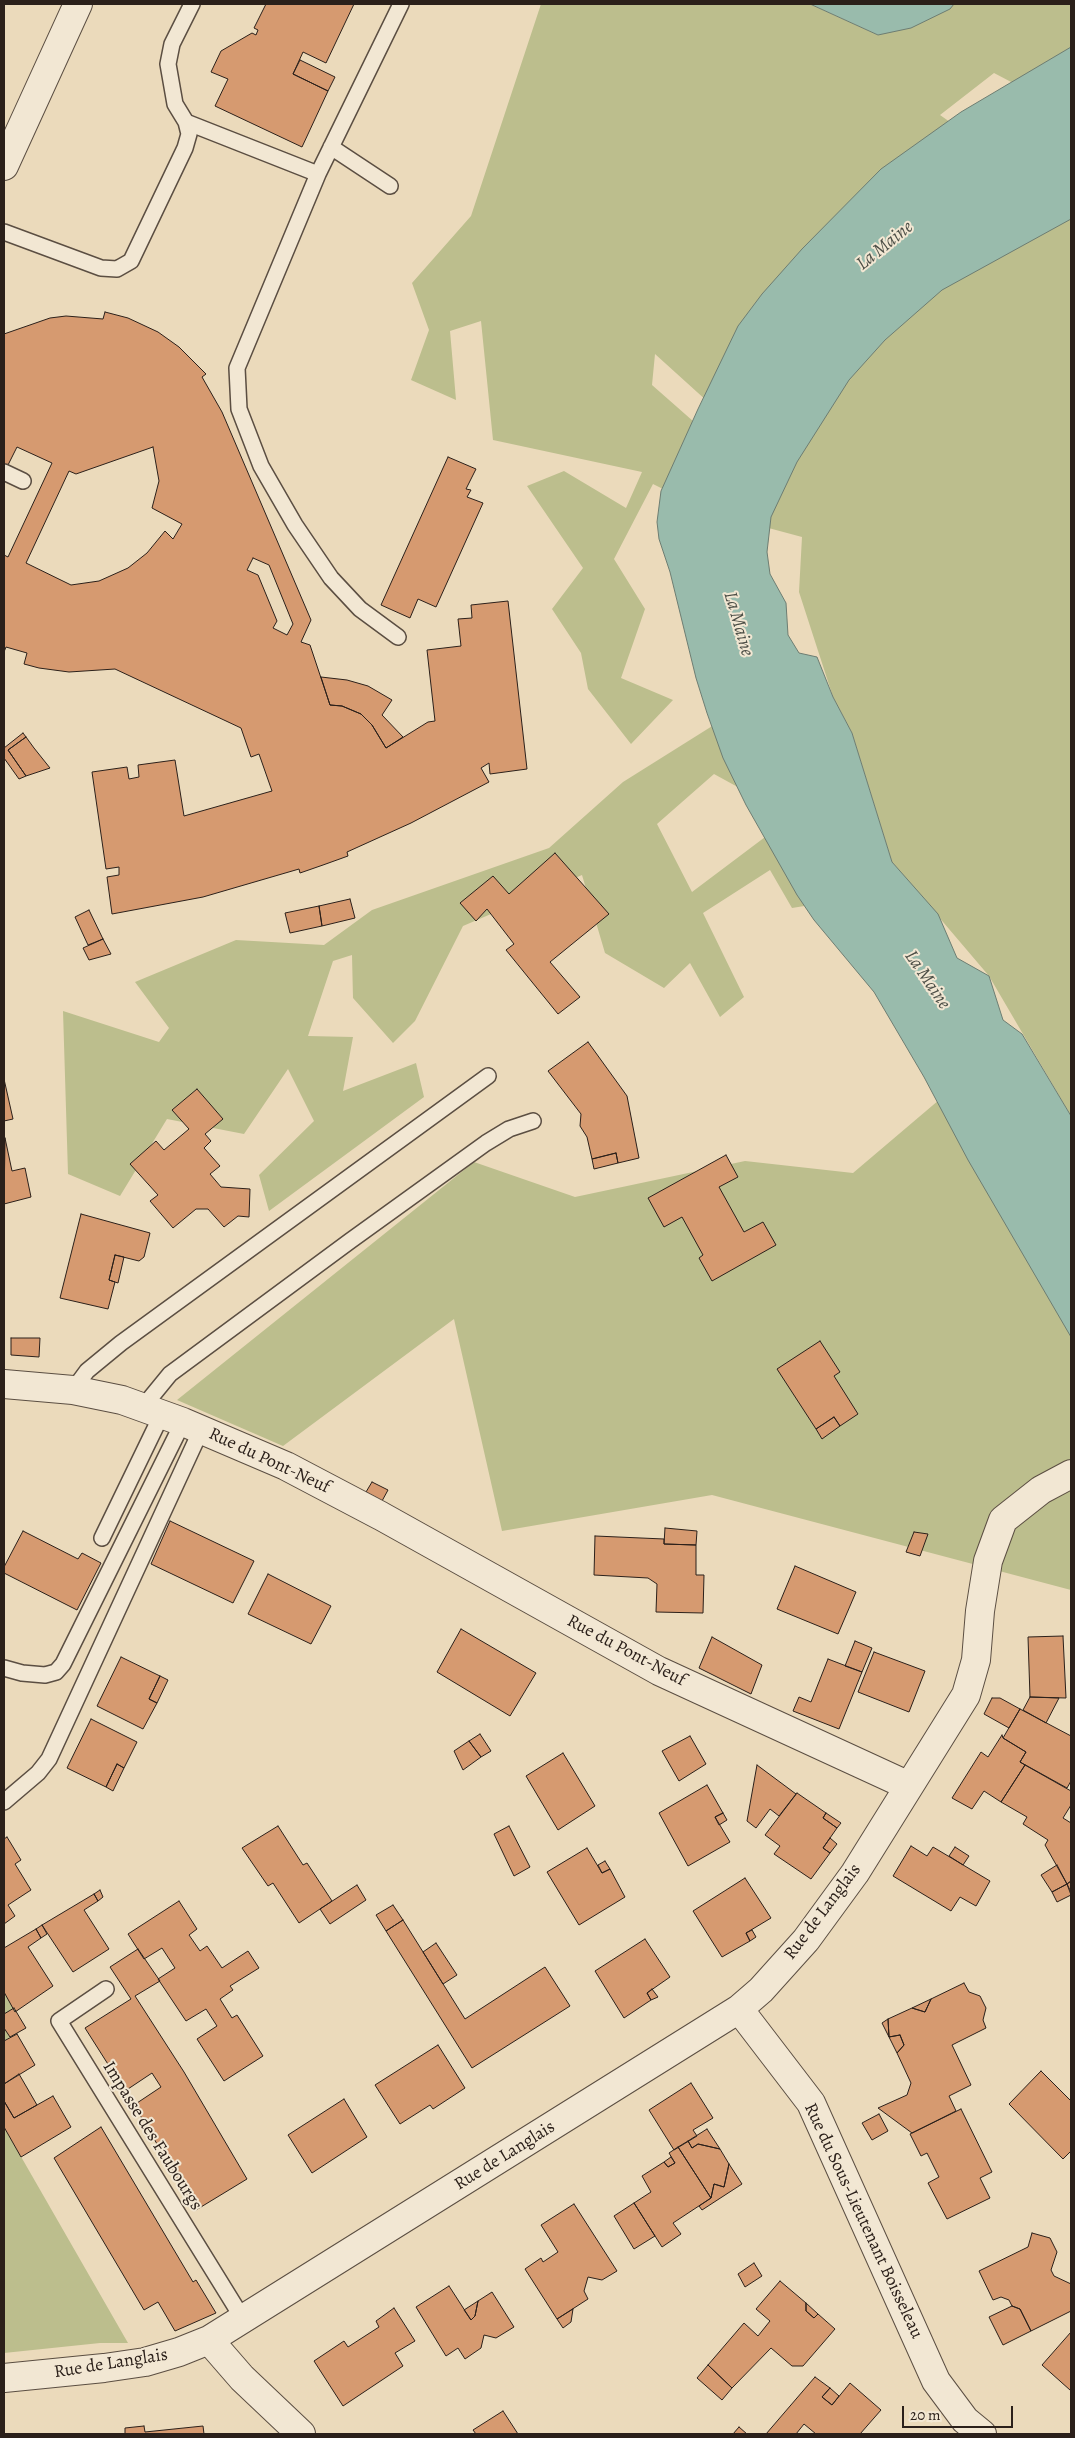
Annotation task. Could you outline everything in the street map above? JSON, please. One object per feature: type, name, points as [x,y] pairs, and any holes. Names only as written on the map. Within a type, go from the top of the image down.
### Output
[{"type":"street","points":[[4,166],[78,4]]},
{"type":"street","name":"Rue du Pont-Neuf","points":[[4,1384],[73,1390],[172,1418],[286,1466],[382,1516],[659,1671],[909,1786]]},
{"type":"street","points":[[909,1786],[966,1695],[976,1660],[980,1611],[988,1560],[1003,1520],[1041,1490],[1071,1474]]},
{"type":"street","name":"Rue de Langlais","points":[[4,2378],[145,2362],[179,2352],[209,2340],[739,2009],[761,1990],[806,1940],[855,1874],[909,1786]]},
{"type":"street","name":"Rue du Sous-Lieutenant Boisseleau","points":[[739,2009],[811,2104],[936,2381],[966,2420],[982,2434]]},
{"type":"street","points":[[209,2340],[242,2378],[301,2434]]},
{"type":"lane","points":[[4,232],[101,268],[117,269],[131,261],[185,148],[189,134],[186,122],[175,104],[168,64],[172,44],[192,4]]},
{"type":"lane","points":[[398,638],[360,609],[332,578],[295,525],[261,466],[239,409],[237,368],[330,147],[401,4]]},
{"type":"lane","points":[[186,122],[318,174]]},
{"type":"lane","points":[[330,147],[390,186]]},
{"type":"lane","points":[[4,472],[23,481]]},
{"type":"lane","points":[[73,1390],[87,1371],[121,1343],[488,1076]]},
{"type":"lane","points":[[4,1802],[38,1773],[49,1759],[172,1418],[170,1374],[486,1143],[509,1129],[533,1121]]},
{"type":"lane","points":[[102,1538],[172,1418]]},
{"type":"lane","points":[[4,1668],[22,1673],[45,1675],[56,1672],[64,1664],[172,1418]]},
{"type":"lane","name":"Impasse des Faubourgs","points":[[106,1989],[59,2021],[243,2318]]},
{"type":"green space","points":[[541,4],[810,4],[878,35],[894,4],[1071,4],[1071,74],[1036,95],[994,73],[940,115],[967,134],[1071,172],[1071,1116],[989,976],[892,862],[852,733],[833,697],[799,592],[802,537],[735,519],[760,449],[655,354],[652,385],[710,436],[673,494],[653,484],[614,559],[645,609],[621,678],[673,700],[631,744],[588,689],[581,653],[552,609],[583,568],[527,486],[564,471],[626,508],[642,472],[493,440],[481,321],[450,331],[456,400],[411,380],[429,330],[412,283],[471,216]]},
{"type":"green space","points":[[725,718],[765,802],[714,774],[657,824],[692,892],[797,813],[841,900],[792,908],[770,870],[703,913],[744,997],[720,1017],[690,963],[664,988],[605,953],[582,875],[463,926],[415,1021],[393,1043],[353,998],[352,955],[333,961],[308,1036],[353,1037],[343,1091],[416,1063],[424,1097],[269,1211],[259,1175],[314,1121],[288,1069],[244,1134],[167,1119],[120,1196],[68,1174],[63,1011],[159,1042],[169,1028],[135,982],[236,940],[324,945],[372,910],[549,848],[623,782]]},
{"type":"green space","points":[[959,1083],[1071,1259],[1071,1590],[712,1495],[502,1531],[454,1319],[283,1446],[177,1400],[474,1162],[575,1197],[745,1161],[853,1173]]},
{"type":"green space","points":[[4,1992],[26,2028],[4,2041]]},
{"type":"green space","points":[[4,2127],[128,2343],[100,2343],[4,2353]]},
{"type":"water","points":[[810,4],[954,4],[950,9],[911,28],[878,35]]},
{"type":"water","name":"La Maine","points":[[1071,47],[1071,219],[942,290],[885,340],[849,380],[797,462],[771,517],[767,552],[770,574],[786,603],[788,635],[799,653],[817,657],[833,697],[852,733],[892,862],[938,914],[957,958],[989,976],[1003,1020],[1022,1034],[1071,1116],[1071,1337],[968,1160],[924,1077],[874,992],[814,920],[797,895],[746,805],[723,758],[707,713],[696,678],[670,572],[659,539],[657,522],[661,491],[698,409],[738,326],[762,294],[802,249],[881,169],[961,112]]},
{"type":"building","points":[[266,4],[354,4],[326,63],[303,52],[293,74],[328,91],[302,147],[215,106],[228,79],[211,72],[221,51],[252,33],[256,35],[258,30],[254,28]]},
{"type":"building","points":[[300,60],[335,77],[328,91],[293,74]]},
{"type":"building","points":[[105,312],[128,318],[158,332],[179,347],[206,374],[202,377],[222,412],[311,620],[301,642],[310,645],[330,705],[342,706],[361,714],[372,725],[386,748],[428,722],[435,721],[427,650],[461,646],[458,619],[472,618],[471,605],[508,601],[527,769],[490,774],[489,763],[481,768],[489,782],[411,823],[347,852],[348,856],[323,865],[300,873],[299,869],[203,897],[112,914],[107,877],[119,875],[119,867],[106,869],[92,772],[127,767],[129,779],[139,777],[138,765],[175,760],[184,816],[272,791],[259,754],[251,757],[241,728],[115,669],[69,672],[39,668],[24,664],[27,653],[6,647],[4,652],[4,555],[8,557],[52,463],[17,447],[4,473],[4,334],[50,318],[66,316],[103,319]],"holes":[[[153,447],[159,481],[152,508],[182,524],[173,539],[165,531],[147,553],[128,568],[99,581],[71,585],[26,563],[69,471],[76,474]],[[253,558],[269,565],[293,624],[287,635],[273,628],[277,621],[258,575],[247,570]]]},
{"type":"building","points":[[448,457],[476,469],[466,489],[471,490],[467,497],[483,503],[436,607],[418,599],[410,618],[381,605]]},
{"type":"building","points":[[321,677],[347,680],[368,686],[392,700],[382,715],[403,737],[386,748],[372,725],[361,714],[342,706],[330,705]]},
{"type":"building","points":[[23,733],[26,737],[8,750],[26,776],[19,779],[4,758],[4,748]]},
{"type":"building","points":[[26,737],[50,768],[26,776],[8,750]]},
{"type":"building","points":[[555,853],[609,914],[550,962],[580,997],[558,1014],[506,950],[514,944],[487,909],[476,921],[460,903],[493,876],[509,894]]},
{"type":"building","points":[[350,899],[355,918],[322,926],[319,906]]},
{"type":"building","points":[[319,906],[322,926],[290,933],[285,913]]},
{"type":"building","points":[[89,910],[103,939],[88,945],[75,917]]},
{"type":"building","points":[[103,939],[111,954],[89,960],[83,948]]},
{"type":"building","points":[[588,1042],[627,1096],[639,1158],[618,1163],[616,1153],[592,1159],[587,1137],[580,1126],[581,1114],[548,1071]]},
{"type":"building","points":[[4,1079],[13,1119],[4,1121]]},
{"type":"building","points":[[197,1089],[223,1119],[205,1134],[211,1141],[204,1148],[220,1166],[210,1174],[221,1187],[250,1189],[249,1217],[238,1216],[224,1227],[208,1209],[196,1209],[173,1228],[150,1201],[158,1195],[130,1164],[156,1141],[164,1150],[189,1129],[172,1110]]},
{"type":"building","points":[[5,1138],[12,1171],[25,1168],[31,1197],[4,1204]]},
{"type":"building","points":[[616,1153],[618,1163],[594,1169],[592,1159]]},
{"type":"building","points":[[726,1155],[738,1177],[719,1187],[744,1232],[763,1222],[776,1245],[712,1281],[699,1258],[703,1255],[682,1217],[664,1227],[648,1198]]},
{"type":"building","points":[[81,1214],[150,1233],[144,1257],[139,1261],[115,1255],[109,1280],[115,1282],[108,1309],[60,1298]]},
{"type":"building","points":[[115,1255],[124,1257],[118,1283],[109,1280]]},
{"type":"building","points":[[11,1338],[40,1338],[39,1357],[11,1355]]},
{"type":"building","points":[[820,1341],[840,1372],[834,1376],[858,1414],[840,1426],[834,1417],[816,1429],[777,1369]]},
{"type":"building","points":[[834,1417],[840,1426],[822,1439],[816,1429]]},
{"type":"building","points":[[372,1482],[388,1490],[382,1501],[366,1492]]},
{"type":"building","points":[[170,1521],[254,1561],[233,1603],[151,1564]]},
{"type":"building","points":[[665,1528],[697,1531],[696,1545],[664,1544]]},
{"type":"building","points":[[23,1531],[78,1559],[82,1553],[101,1563],[77,1610],[4,1573],[4,1567]]},
{"type":"building","points":[[914,1532],[928,1534],[920,1556],[906,1552]]},
{"type":"building","points":[[595,1536],[664,1539],[664,1544],[696,1545],[696,1575],[704,1575],[703,1613],[656,1612],[657,1584],[648,1578],[594,1575]]},
{"type":"building","points":[[795,1566],[856,1592],[838,1634],[777,1609]]},
{"type":"building","points":[[268,1574],[331,1606],[311,1644],[248,1614]]},
{"type":"building","points":[[461,1629],[536,1673],[510,1716],[437,1672]]},
{"type":"building","points":[[1063,1636],[1066,1698],[1030,1697],[1028,1637]]},
{"type":"building","points":[[712,1637],[762,1665],[751,1694],[699,1668]]},
{"type":"building","points":[[855,1641],[872,1648],[862,1672],[845,1666]]},
{"type":"building","points":[[874,1652],[925,1671],[909,1712],[858,1692]]},
{"type":"building","points":[[121,1657],[160,1676],[149,1699],[157,1703],[143,1729],[97,1706]]},
{"type":"building","points":[[828,1659],[862,1672],[839,1729],[793,1711],[799,1697],[811,1702]]},
{"type":"building","points":[[160,1676],[168,1680],[157,1703],[149,1699]]},
{"type":"building","points":[[1030,1697],[1059,1698],[1046,1723],[1023,1710]]},
{"type":"building","points":[[992,1698],[1000,1698],[1020,1709],[1009,1728],[984,1714]]},
{"type":"building","points":[[1020,1709],[1071,1736],[1071,1781],[1067,1788],[1020,1762],[1026,1752],[1003,1738]]},
{"type":"building","points":[[91,1719],[137,1742],[124,1768],[117,1764],[106,1787],[67,1768]]},
{"type":"building","points":[[480,1734],[491,1751],[481,1757],[469,1741]]},
{"type":"building","points":[[1002,1735],[1003,1738],[1026,1752],[1020,1762],[1025,1765],[1001,1802],[984,1791],[972,1809],[952,1798],[981,1752],[988,1757]]},
{"type":"building","points":[[690,1736],[706,1764],[679,1781],[662,1751]]},
{"type":"building","points":[[469,1741],[481,1757],[463,1770],[454,1751]]},
{"type":"building","points":[[563,1753],[595,1806],[558,1830],[526,1776]]},
{"type":"building","points":[[117,1764],[124,1768],[113,1791],[106,1787]]},
{"type":"building","points":[[757,1765],[796,1794],[779,1816],[770,1809],[756,1828],[747,1821]]},
{"type":"building","points":[[1025,1765],[1071,1791],[1071,1805],[1063,1818],[1071,1823],[1071,1881],[1067,1884],[1045,1845],[1048,1840],[1023,1824],[1027,1817],[1001,1802]]},
{"type":"building","points":[[707,1785],[723,1813],[715,1817],[730,1842],[688,1866],[659,1813]]},
{"type":"building","points":[[797,1793],[826,1813],[823,1818],[837,1828],[823,1848],[830,1853],[811,1879],[774,1854],[780,1846],[765,1835]]},
{"type":"building","points":[[723,1813],[727,1820],[719,1825],[715,1817]]},
{"type":"building","points":[[826,1813],[841,1823],[837,1828],[823,1818]]},
{"type":"building","points":[[278,1826],[303,1865],[307,1863],[332,1901],[299,1923],[273,1883],[268,1886],[242,1848]]},
{"type":"building","points":[[509,1826],[530,1867],[514,1876],[494,1834]]},
{"type":"building","points":[[7,1837],[21,1860],[15,1864],[31,1890],[8,1905],[15,1916],[4,1924],[4,1839]]},
{"type":"building","points":[[830,1838],[837,1844],[830,1853],[823,1848]]},
{"type":"building","points":[[911,1846],[927,1856],[933,1847],[990,1881],[976,1906],[960,1897],[951,1911],[893,1876]]},
{"type":"building","points":[[955,1847],[969,1856],[963,1865],[949,1856]]},
{"type":"building","points":[[587,1848],[602,1873],[610,1869],[625,1897],[579,1925],[547,1872]]},
{"type":"building","points":[[605,1861],[610,1869],[602,1873],[598,1865]]},
{"type":"building","points":[[1057,1865],[1067,1884],[1052,1892],[1041,1875]]},
{"type":"building","points":[[745,1878],[771,1918],[746,1933],[750,1941],[722,1957],[693,1911]]},
{"type":"building","points":[[1071,1881],[1071,1892],[1067,1884]]},
{"type":"building","points":[[1067,1884],[1071,1895],[1057,1902],[1052,1892]]},
{"type":"building","points":[[357,1885],[366,1900],[330,1924],[320,1909]]},
{"type":"building","points":[[100,1890],[103,1897],[98,1901],[94,1894]]},
{"type":"building","points":[[94,1894],[98,1901],[84,1910],[109,1949],[73,1972],[42,1925]]},
{"type":"building","points":[[179,1901],[197,1929],[189,1935],[200,1951],[207,1946],[222,1968],[248,1951],[259,1968],[230,1986],[233,1990],[220,1999],[232,2018],[237,2015],[263,2056],[224,2081],[197,2039],[217,2026],[206,2009],[186,2021],[158,1979],[175,1968],[162,1948],[144,1959],[128,1934]]},
{"type":"building","points":[[393,1905],[403,1920],[386,1931],[376,1915]]},
{"type":"building","points":[[403,1920],[465,2019],[545,1967],[570,2006],[472,2068],[386,1931]]},
{"type":"building","points":[[42,1925],[47,1934],[41,1938],[36,1929]]},
{"type":"building","points":[[36,1929],[41,1938],[28,1947],[53,1986],[15,2012],[4,1992],[4,1948]]},
{"type":"building","points":[[752,1930],[756,1937],[750,1941],[746,1933]]},
{"type":"building","points":[[645,1939],[670,1977],[647,1993],[651,2000],[624,2018],[595,1971]]},
{"type":"building","points":[[436,1943],[457,1975],[443,1984],[423,1952]]},
{"type":"building","points":[[138,1949],[160,1981],[135,1996],[184,2072],[247,2179],[196,2210],[134,2105],[161,2087],[152,2073],[125,2091],[85,2028],[131,1999],[110,1967]]},
{"type":"building","points":[[964,1983],[969,1992],[980,1996],[986,2008],[983,2020],[986,2028],[952,2045],[971,2085],[949,2096],[956,2111],[912,2133],[878,2108],[907,2095],[911,2083],[897,2053],[904,2045],[900,2035],[889,2037],[888,2019],[912,2008],[925,2012],[931,1999]]},
{"type":"building","points":[[652,1989],[658,1997],[651,2000],[647,1993]]},
{"type":"building","points":[[931,1999],[925,2012],[912,2008]]},
{"type":"building","points":[[14,2008],[26,2028],[10,2037],[4,2028],[4,2014]]},
{"type":"building","points":[[888,2019],[889,2037],[882,2023]]},
{"type":"building","points":[[17,2034],[35,2065],[4,2084],[4,2041]]},
{"type":"building","points":[[900,2035],[904,2045],[897,2053],[889,2037]]},
{"type":"building","points":[[438,2045],[465,2088],[433,2109],[430,2105],[400,2124],[375,2085]]},
{"type":"building","points":[[1041,2071],[1071,2101],[1071,2151],[1063,2159],[1009,2104]]},
{"type":"building","points":[[19,2074],[37,2105],[14,2118],[4,2101],[4,2084]]},
{"type":"building","points":[[691,2083],[713,2118],[693,2130],[697,2136],[674,2150],[649,2110]]},
{"type":"building","points":[[53,2096],[71,2127],[21,2157],[4,2127],[4,2101],[14,2118]]},
{"type":"building","points":[[344,2099],[367,2137],[312,2173],[288,2135]]},
{"type":"building","points":[[961,2109],[992,2172],[980,2178],[990,2198],[947,2219],[928,2183],[939,2177],[927,2153],[921,2156],[910,2134]]},
{"type":"building","points":[[879,2114],[888,2131],[872,2140],[862,2123]]},
{"type":"building","points":[[101,2127],[193,2282],[196,2280],[216,2313],[175,2331],[158,2302],[144,2310],[54,2158]]},
{"type":"building","points":[[707,2129],[720,2149],[698,2144],[692,2148],[688,2141]]},
{"type":"building","points":[[688,2141],[692,2148],[698,2144],[720,2149],[729,2164],[724,2187],[714,2184],[711,2198],[678,2147]]},
{"type":"building","points":[[678,2147],[711,2198],[673,2223],[681,2234],[662,2247],[634,2203],[651,2192],[642,2176],[664,2162],[668,2167],[675,2163],[669,2153]]},
{"type":"building","points":[[671,2157],[675,2163],[668,2167],[664,2162]]},
{"type":"building","points":[[729,2164],[742,2184],[702,2210],[699,2206],[711,2198],[714,2184],[724,2187]]},
{"type":"building","points":[[634,2203],[655,2236],[634,2249],[614,2216]]},
{"type":"building","points":[[574,2204],[617,2271],[602,2280],[588,2277],[584,2291],[588,2299],[557,2319],[525,2269],[541,2258],[543,2262],[558,2252],[541,2225]]},
{"type":"building","points":[[1032,2233],[1050,2238],[1057,2252],[1051,2270],[1054,2276],[1071,2284],[1071,2311],[1031,2331],[1020,2309],[1012,2306],[1009,2300],[1001,2297],[993,2300],[979,2271],[1028,2247]]},
{"type":"building","points":[[754,2263],[762,2276],[745,2287],[738,2274]]},
{"type":"building","points":[[780,2281],[806,2303],[806,2311],[814,2318],[818,2314],[835,2329],[803,2366],[792,2366],[771,2348],[732,2388],[708,2365],[744,2323],[758,2336],[770,2321],[756,2309]]},
{"type":"building","points":[[449,2286],[471,2320],[475,2316],[478,2301],[492,2292],[514,2327],[496,2338],[484,2335],[481,2348],[465,2359],[458,2348],[446,2356],[416,2307]]},
{"type":"building","points":[[478,2301],[475,2316],[471,2320],[464,2310]]},
{"type":"building","points":[[806,2303],[818,2314],[814,2318],[806,2311]]},
{"type":"building","points":[[1012,2306],[1020,2309],[1031,2331],[1003,2345],[989,2317]]},
{"type":"building","points":[[394,2308],[415,2341],[395,2353],[403,2366],[343,2406],[314,2361],[344,2341],[348,2347],[379,2327],[376,2321]]},
{"type":"building","points":[[573,2309],[571,2322],[563,2328],[557,2319]]},
{"type":"building","points":[[1071,2332],[1071,2388],[1070,2390],[1042,2365]]},
{"type":"building","points":[[708,2365],[732,2388],[722,2400],[697,2378]]},
{"type":"building","points":[[815,2377],[830,2388],[822,2397],[832,2405],[850,2383],[881,2410],[860,2434],[816,2434],[804,2424],[796,2434],[766,2434]]},
{"type":"building","points":[[830,2388],[839,2396],[832,2405],[822,2397]]},
{"type":"building","points":[[503,2411],[518,2434],[476,2434],[473,2430]]},
{"type":"building","points":[[144,2426],[145,2432],[203,2426],[204,2434],[125,2434],[125,2428]]},
{"type":"building","points":[[739,2427],[747,2434],[733,2434]]}]
